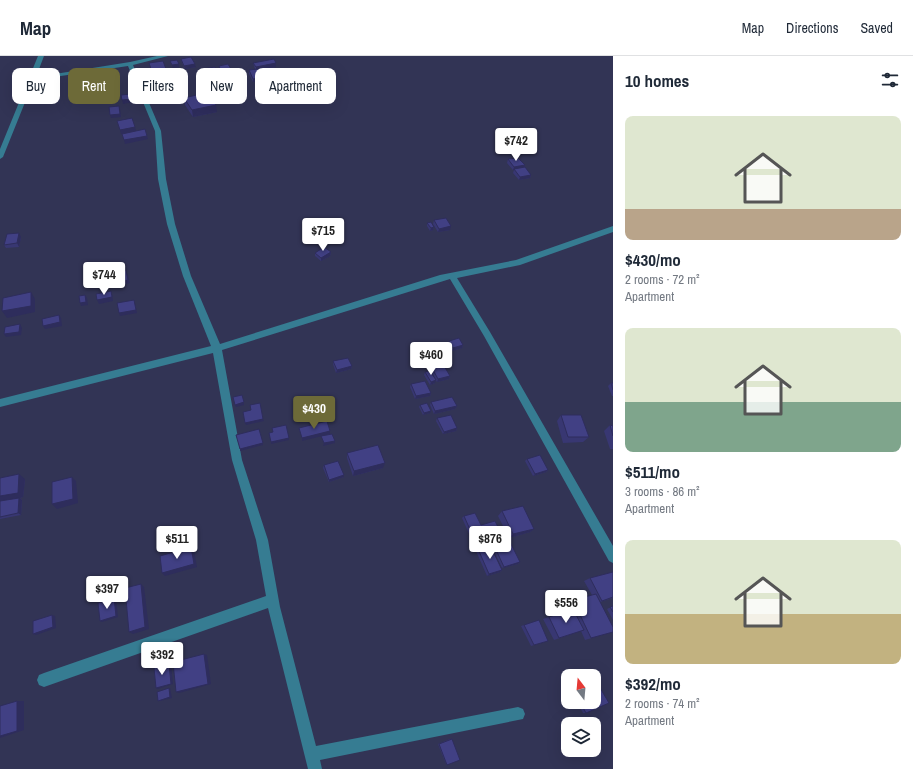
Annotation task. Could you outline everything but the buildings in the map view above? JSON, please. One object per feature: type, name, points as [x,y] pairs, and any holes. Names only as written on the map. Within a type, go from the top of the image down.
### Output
[{"type":"street","points":[[36,68],[41,56]]},
{"type":"street","points":[[60,75],[130,64],[165,56]]},
{"type":"street","points":[[130,64],[158,131],[162,179],[170,224],[187,276],[217,348],[237,460],[262,540],[272,600],[315,769]]},
{"type":"street","points":[[0,157],[22,104]]},
{"type":"street","points":[[0,403],[217,348],[452,276],[517,263],[613,229]]},
{"type":"street","points":[[452,276],[487,334],[613,557]]},
{"type":"street","points":[[44,680],[272,600]]},
{"type":"street","points":[[312,754],[518,714]]}]
